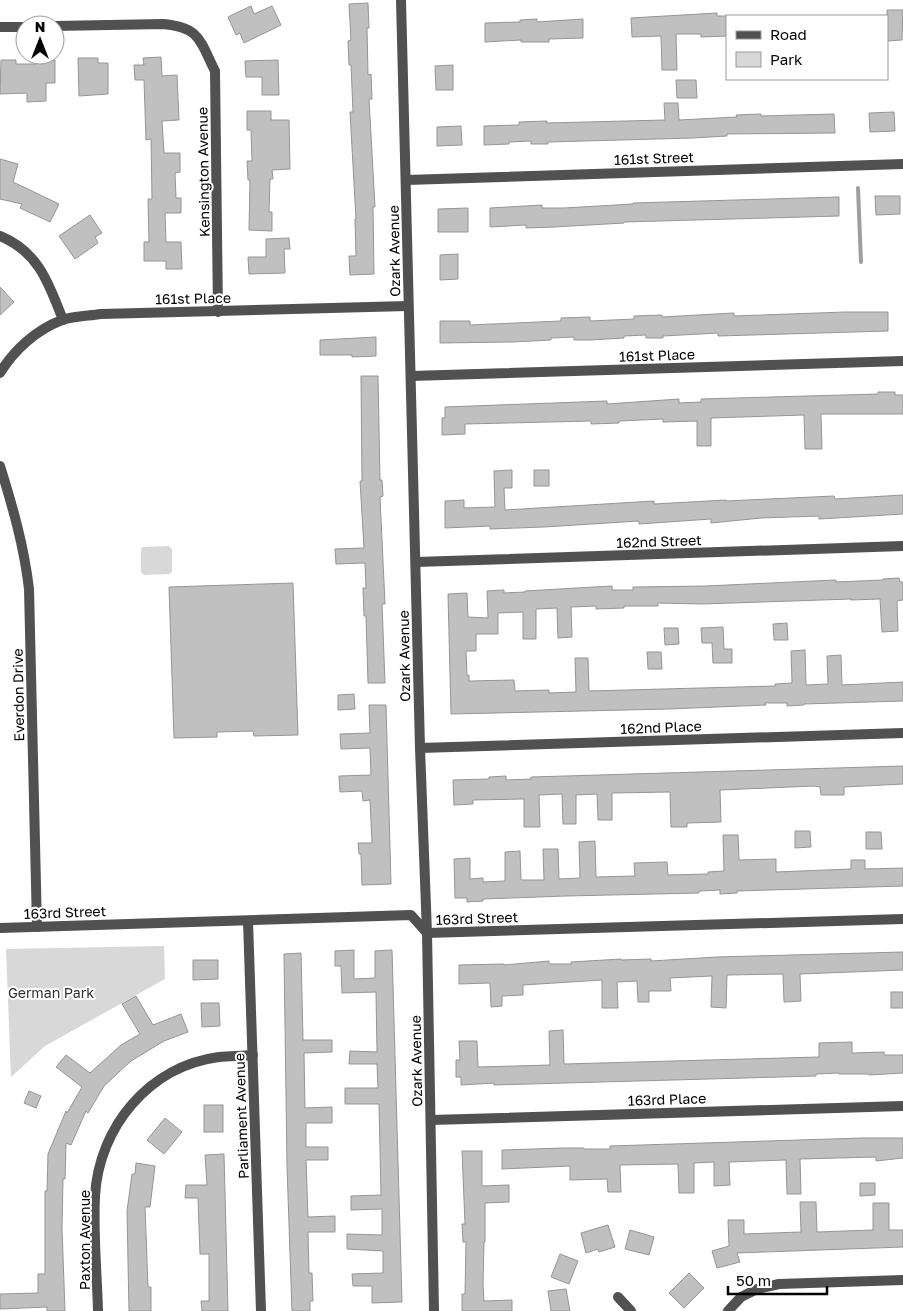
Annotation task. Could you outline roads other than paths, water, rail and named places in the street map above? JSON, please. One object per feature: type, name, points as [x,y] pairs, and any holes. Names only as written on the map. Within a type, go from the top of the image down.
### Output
[{"type":"street","name":"Ozark Avenue","points":[[401,0],[420,748],[427,933],[434,1311]]},
{"type":"street","name":"Kensington Avenue","points":[[65,26],[177,25],[186,28],[198,36],[215,71],[218,312]]},
{"type":"street","points":[[0,27],[15,27]]},
{"type":"street","name":"161st Street","points":[[406,180],[903,164]]},
{"type":"street","points":[[0,236],[18,245],[42,270],[62,320]]},
{"type":"street","name":"161st Place","points":[[0,373],[14,354],[36,334],[62,320],[117,313],[408,306]]},
{"type":"street","name":"161st Place","points":[[411,376],[903,361]]},
{"type":"street","name":"Everdon Drive","points":[[0,466],[18,524],[26,558],[29,589],[37,927]]},
{"type":"street","name":"162nd Street","points":[[416,562],[903,546]]},
{"type":"street","name":"162nd Place","points":[[420,748],[903,733]]},
{"type":"street","name":"163rd Street","points":[[0,928],[411,915],[427,933],[903,919]]},
{"type":"street","name":"Parliament Avenue","points":[[248,921],[261,1311]]},
{"type":"street","name":"Paxton Avenue","points":[[98,1311],[95,1196],[98,1172],[106,1146],[119,1120],[151,1084],[164,1076],[197,1062],[253,1056]]},
{"type":"street","name":"163rd Place","points":[[431,1120],[903,1106]]},
{"type":"street","points":[[728,1311],[741,1297],[757,1289],[780,1284],[903,1280]]},
{"type":"street","points":[[618,1297],[631,1311]]},
{"type":"waterway","points":[[858,188],[861,262]]},
{"type":"park label","name":"German Park","points":[[51,992]]}]
